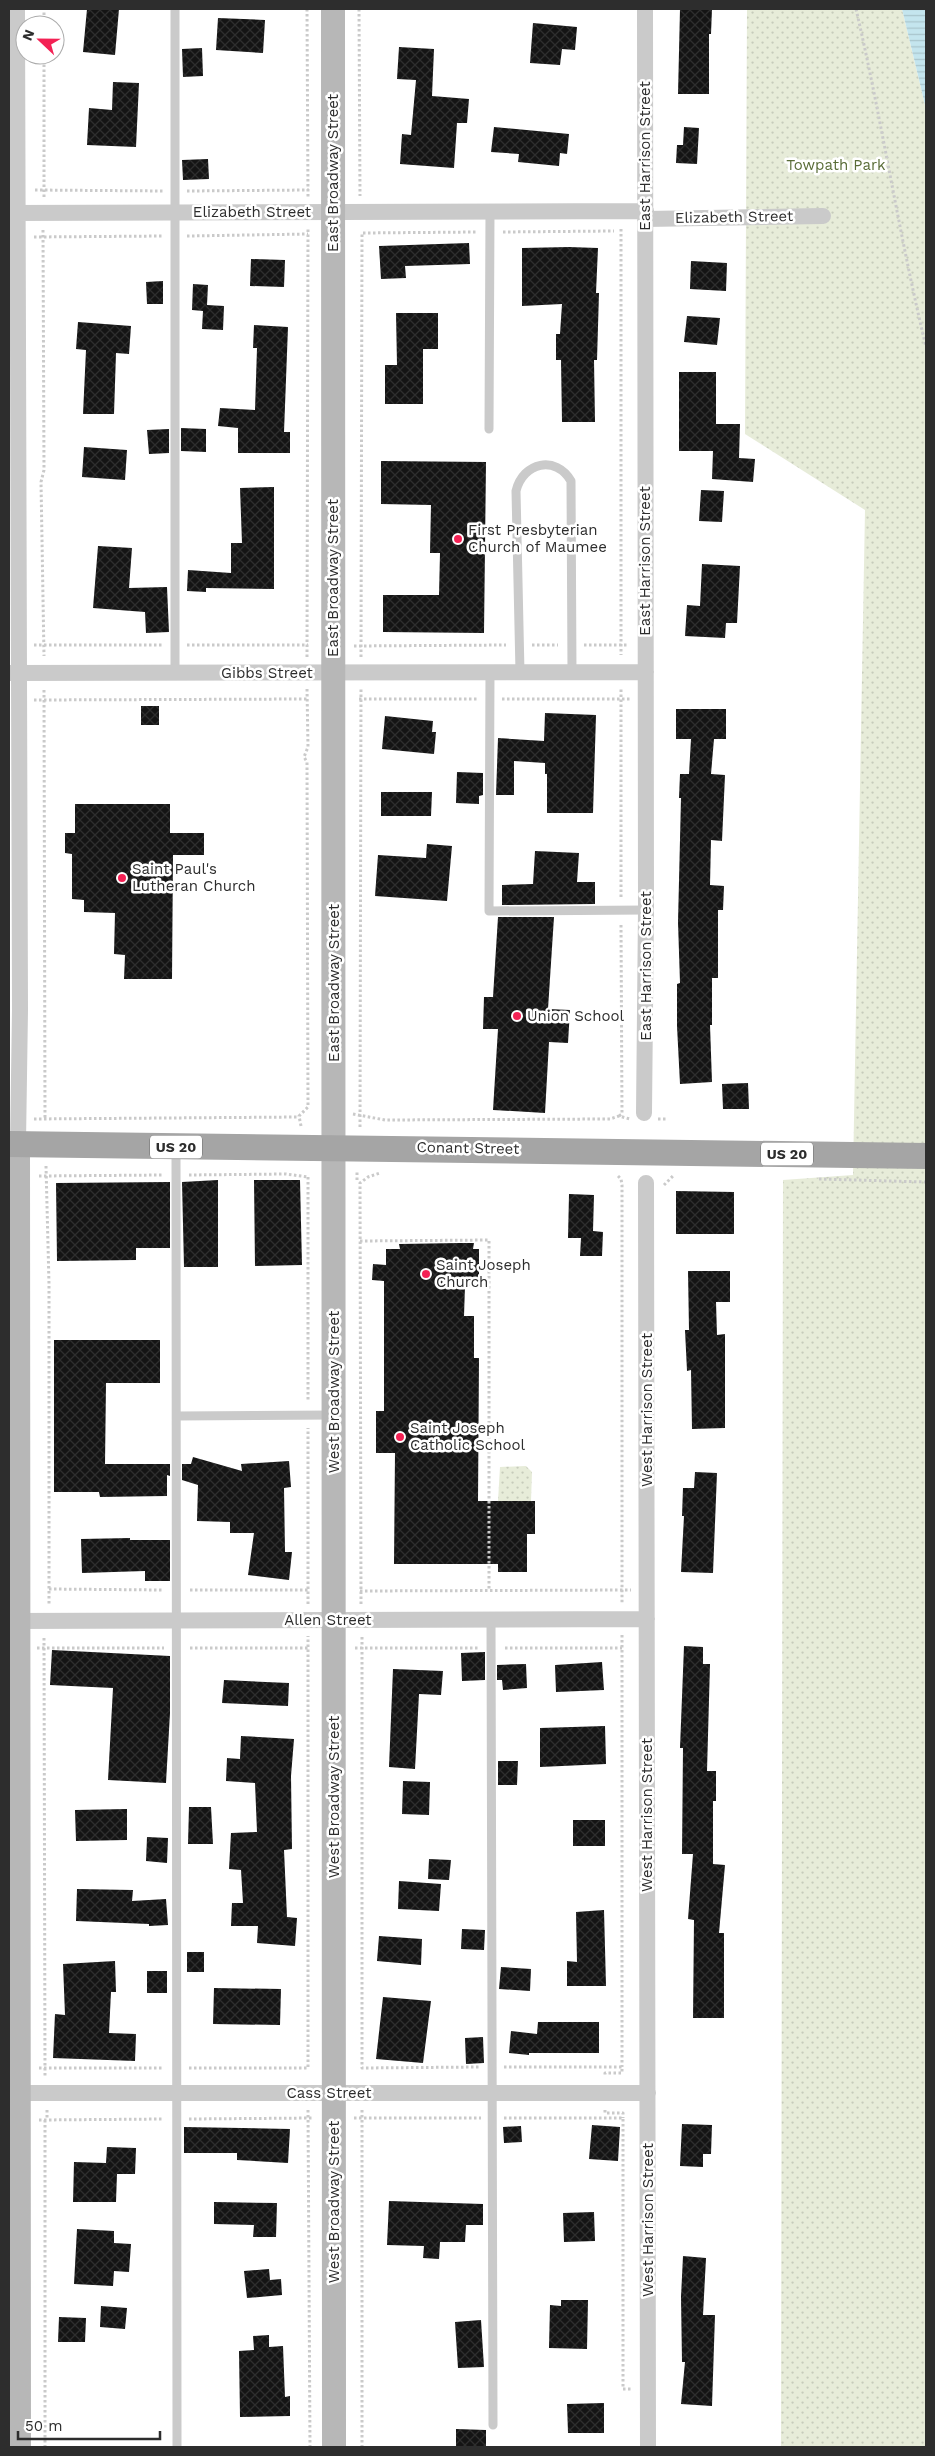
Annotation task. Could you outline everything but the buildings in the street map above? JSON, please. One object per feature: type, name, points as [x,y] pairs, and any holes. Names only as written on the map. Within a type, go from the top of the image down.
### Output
[{"type":"main road","name":"Conant Street","points":[[15,1135],[176,1147],[334,1147],[926,1156]]},
{"type":"street","points":[[17,9],[13,213],[17,238],[13,673],[15,1135],[14,1621],[18,1648],[19,2068],[14,2094],[19,2120],[19,2447]]},
{"type":"street","name":"East Broadway Street","points":[[333,9],[334,1147]]},
{"type":"street","name":"East Harrison Street","points":[[642,1117],[646,910],[645,9]]},
{"type":"street","name":"Elizabeth Street","points":[[13,213],[308,212],[333,200],[361,212],[490,212],[646,220],[823,216]]},
{"type":"street","name":"Gibbs Street","points":[[13,673],[646,672]]},
{"type":"street","name":"West Broadway Street","points":[[334,1147],[334,2447]]},
{"type":"street","name":"West Harrison Street","points":[[646,1183],[648,2447]]},
{"type":"street","name":"Allen Street","points":[[14,1621],[647,1619]]},
{"type":"street","name":"Cass Street","points":[[14,2094],[648,2093]]},
{"type":"lane","points":[[175,9],[175,672]]},
{"type":"lane","points":[[489,429],[490,212]]},
{"type":"lane","points":[[520,672],[516,490],[519,480],[527,470],[544,465],[557,467],[565,472],[571,481],[572,672]]},
{"type":"lane","points":[[490,672],[489,911],[646,910]]},
{"type":"lane","points":[[176,1147],[175,2119],[177,2447]]},
{"type":"lane","points":[[176,1416],[334,1415]]},
{"type":"lane","points":[[492,1620],[493,2425]]},
{"type":"path","points":[[299,1118],[308,1107],[307,762],[304,757],[308,747],[307,9]]},
{"type":"path","points":[[359,9],[359,189],[362,233],[361,1116]]},
{"type":"path","points":[[856,9],[876,98],[901,231],[926,347]]},
{"type":"path","points":[[44,65],[44,189],[174,192],[308,190],[333,200],[359,189]]},
{"type":"path","points":[[362,233],[490,232],[646,220]]},
{"type":"path","points":[[17,238],[308,234]]},
{"type":"path","points":[[43,237],[44,470],[41,482],[43,673],[45,700],[45,1119]]},
{"type":"path","points":[[45,700],[646,699]]},
{"type":"path","points":[[308,1107],[385,1120],[610,1120],[619,1116],[667,1119]]},
{"type":"path","points":[[15,1135],[45,1119],[299,1118]]},
{"type":"path","points":[[299,1118],[307,1147]]},
{"type":"path","points":[[46,2447],[44,1648],[49,1604],[47,1176],[286,1174],[363,1180],[378,1173],[388,1173]]},
{"type":"path","points":[[361,1591],[360,1184],[363,1180]]},
{"type":"path","points":[[360,1241],[489,1240],[489,1590]]},
{"type":"path","points":[[18,1648],[622,1648]]},
{"type":"path","points":[[362,1648],[362,2068],[622,2067],[622,2073],[605,2073],[605,2078],[622,2078]]},
{"type":"path","points":[[19,2068],[308,2068]]},
{"type":"path","points":[[308,2118],[310,2447]]},
{"type":"path","points":[[362,2118],[362,2447]]},
{"type":"path","points":[[19,2120],[623,2118],[623,2389],[648,2389]]},
{"type":"green space","name":"Towpath Park","points":[[747,9],[902,9],[926,109],[926,2447],[781,2447],[783,1180],[853,1175],[865,510],[745,434]]},
{"type":"green space","points":[[526,1466],[532,1472],[531,1501],[498,1501],[500,1467]]},
{"type":"water","points":[[902,9],[926,9],[926,109]]},
{"type":"place","name":"First Presbyterian Church of Maumee","points":[[458,539]]},
{"type":"place","name":"Saint Paul's Lutheran Church","points":[[122,878]]},
{"type":"place","name":"Union School","points":[[517,1016]]},
{"type":"place","name":"Saint Joseph Church","points":[[426,1274]]},
{"type":"place","name":"Saint Joseph Catholic School","points":[[400,1437]]}]
